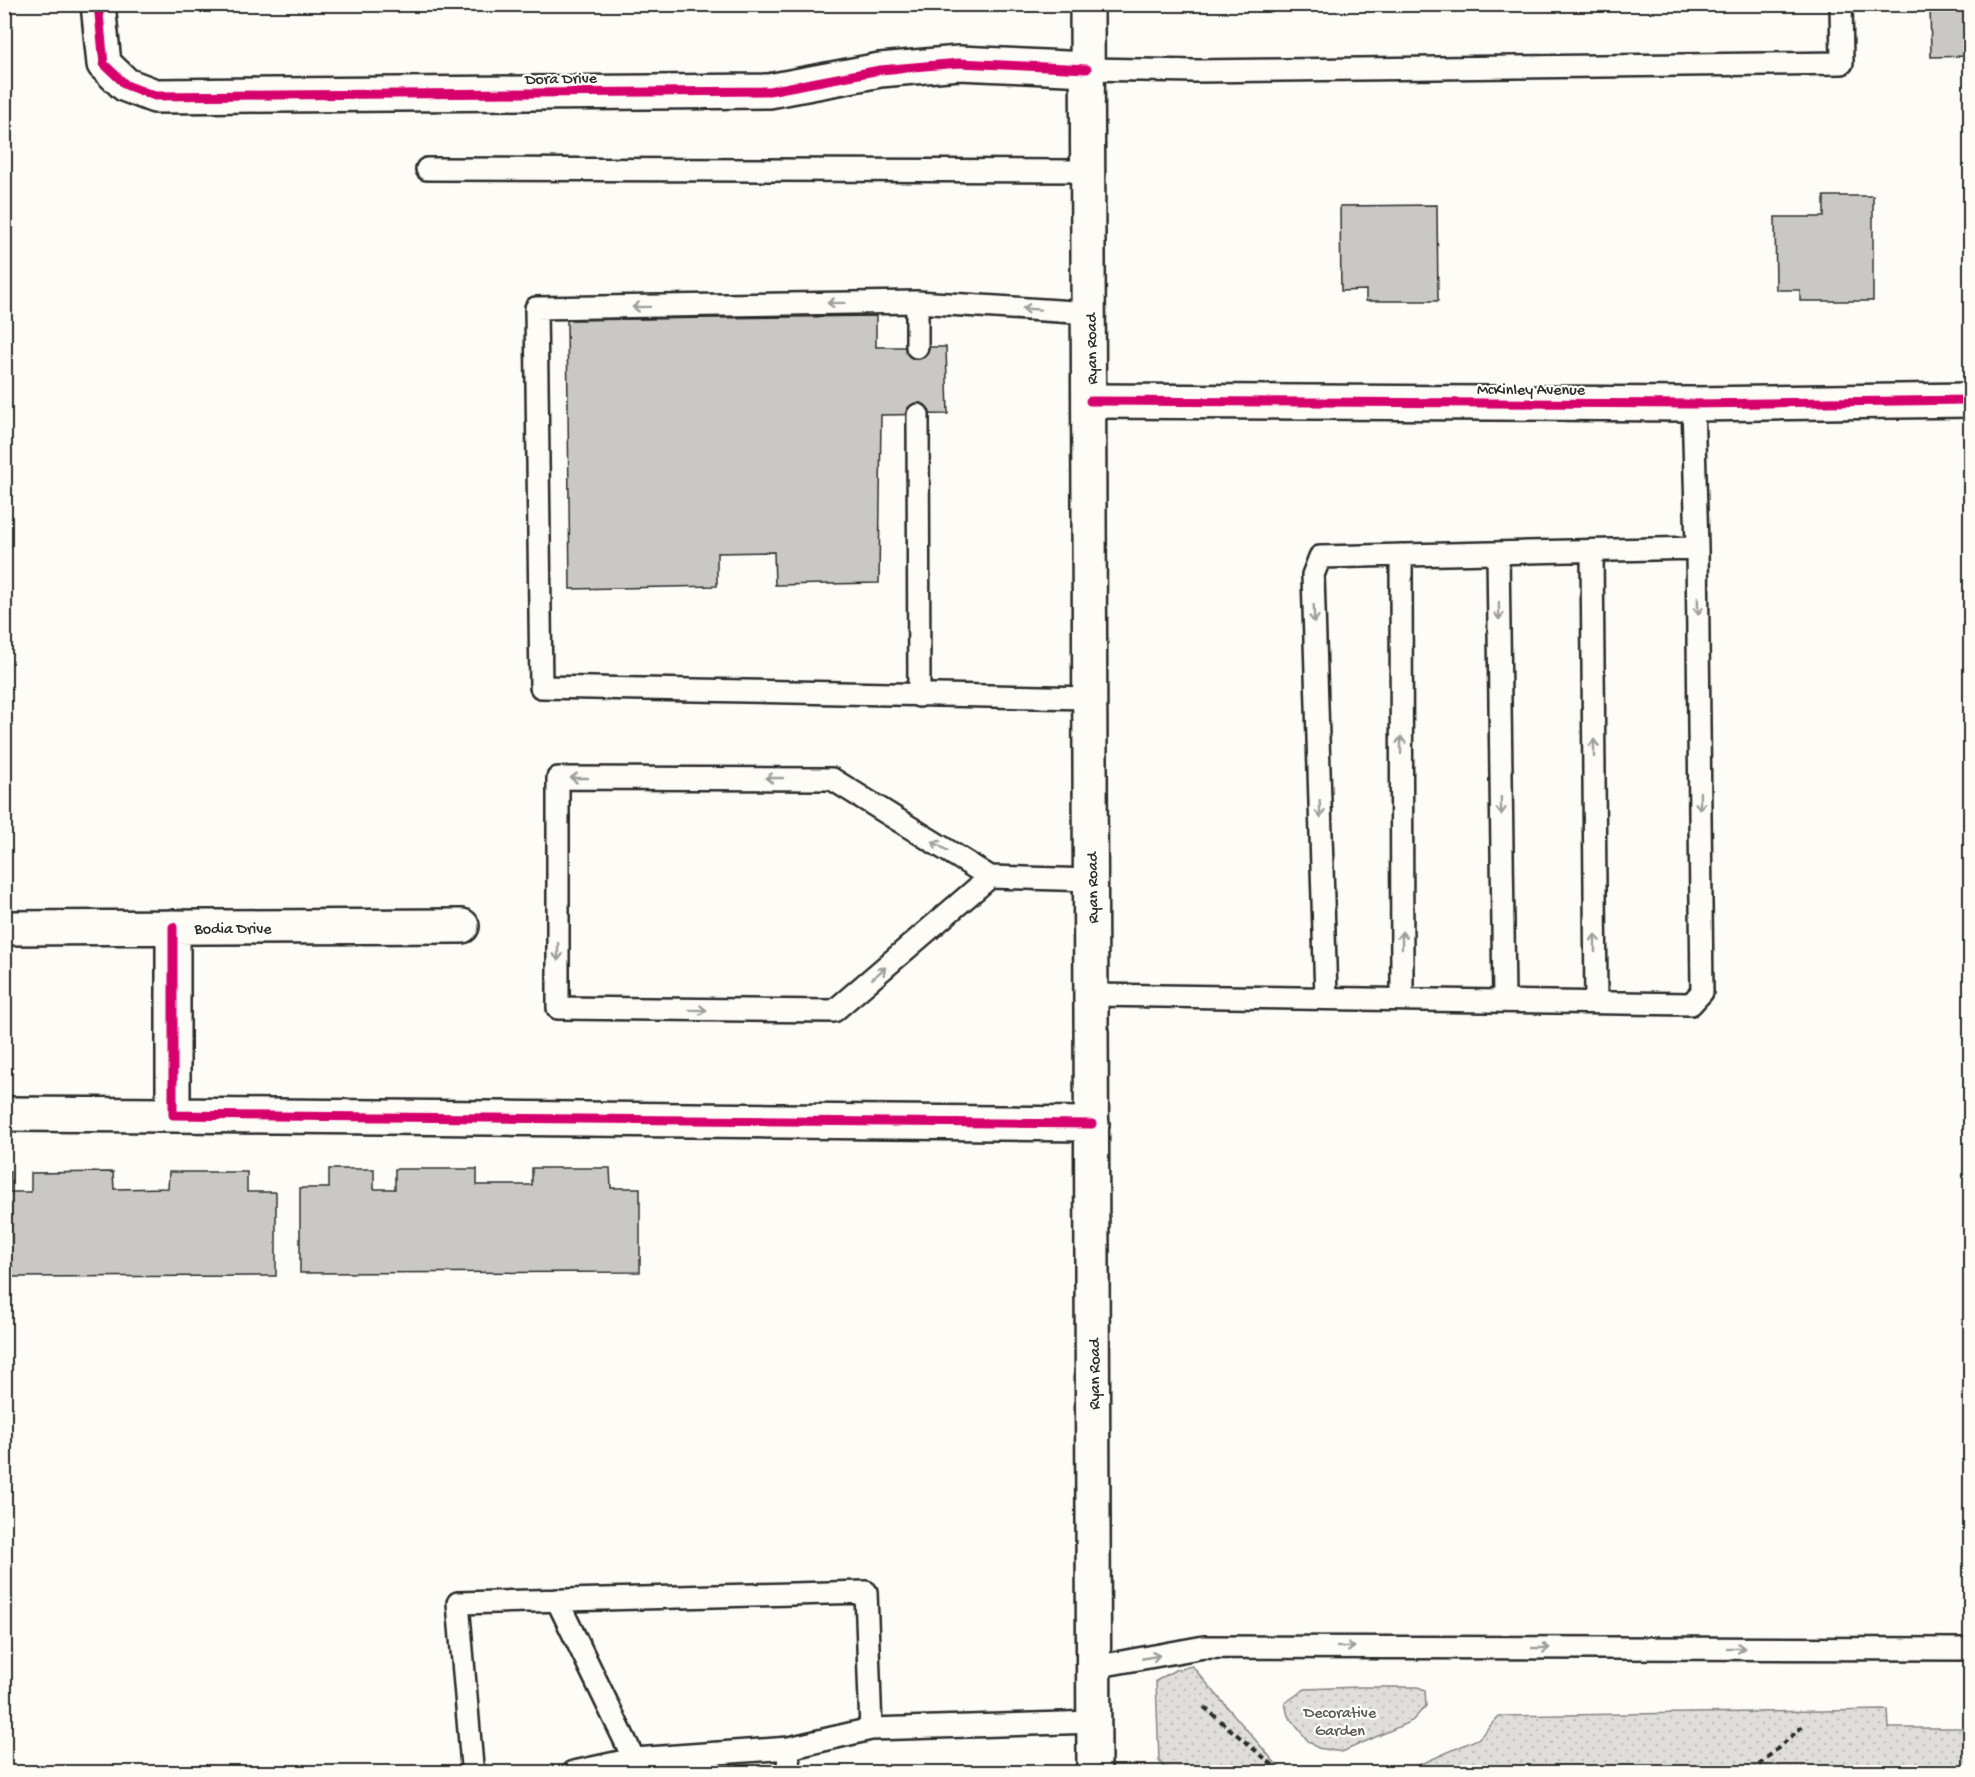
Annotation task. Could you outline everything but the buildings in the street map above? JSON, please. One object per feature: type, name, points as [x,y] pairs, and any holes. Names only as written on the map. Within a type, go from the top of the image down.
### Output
[{"type":"street","name":"Dora Drive","points":[[98,4],[104,64],[126,86],[155,96],[769,91],[880,70],[959,63],[1087,69]]},
{"type":"street","name":"Ryan Road","points":[[1087,4],[1094,1773]]},
{"type":"street","name":"McKinley Avenue","points":[[1090,401],[1693,404],[1971,400]]},
{"type":"street","name":"Bodia Drive","points":[[4,928],[462,926]]},
{"type":"street","points":[[172,1116],[173,927]]},
{"type":"street","points":[[4,1114],[1092,1124]]},
{"type":"lane","points":[[1087,69],[1196,71],[1842,63],[1841,4]]},
{"type":"lane","points":[[427,169],[1088,171]]},
{"type":"lane","points":[[1090,313],[917,302],[536,309],[541,687],[1090,698]]},
{"type":"lane","points":[[917,302],[917,347]]},
{"type":"lane","points":[[1092,995],[1691,1004],[1702,992],[1693,404]]},
{"type":"lane","points":[[918,415],[919,696]]},
{"type":"lane","points":[[1326,997],[1313,575],[1320,557],[1697,548]]},
{"type":"lane","points":[[1592,551],[1596,1002]]},
{"type":"lane","points":[[1498,553],[1504,1000]]},
{"type":"lane","points":[[1401,555],[1402,998]]},
{"type":"lane","points":[[990,877],[834,1011],[558,1008],[558,778],[832,778],[990,877],[1091,880]]},
{"type":"lane","points":[[475,1773],[472,1766],[458,1603],[866,1592],[871,1729]]},
{"type":"lane","points":[[557,1600],[634,1759]]},
{"type":"lane","points":[[1094,1668],[1204,1647],[1971,1649]]},
{"type":"lane","points":[[574,1773],[634,1759],[789,1748],[871,1729],[1094,1722]]},
{"type":"lane","points":[[788,1773],[789,1748]]},
{"type":"path","points":[[1204,1707],[1281,1773]]},
{"type":"path","points":[[1751,1773],[1803,1726]]},
{"type":"green space","points":[[1192,1666],[1283,1772],[1168,1772],[1159,1761],[1156,1681],[1175,1670]]},
{"type":"green space","name":"Decorative Garden","points":[[1418,1687],[1425,1690],[1426,1706],[1412,1721],[1342,1752],[1318,1748],[1308,1741],[1288,1716],[1285,1703],[1305,1689]]},
{"type":"green space","points":[[1888,1710],[1889,1728],[1970,1728],[1970,1772],[1403,1772],[1478,1739],[1499,1716]]},
{"type":"cycle path","points":[[98,4],[104,64],[126,85],[155,96],[769,91],[880,70],[959,63],[1087,69]]},
{"type":"cycle path","points":[[1090,401],[1693,404],[1970,400]]},
{"type":"cycle path","points":[[173,927],[173,1115],[1092,1124]]}]
